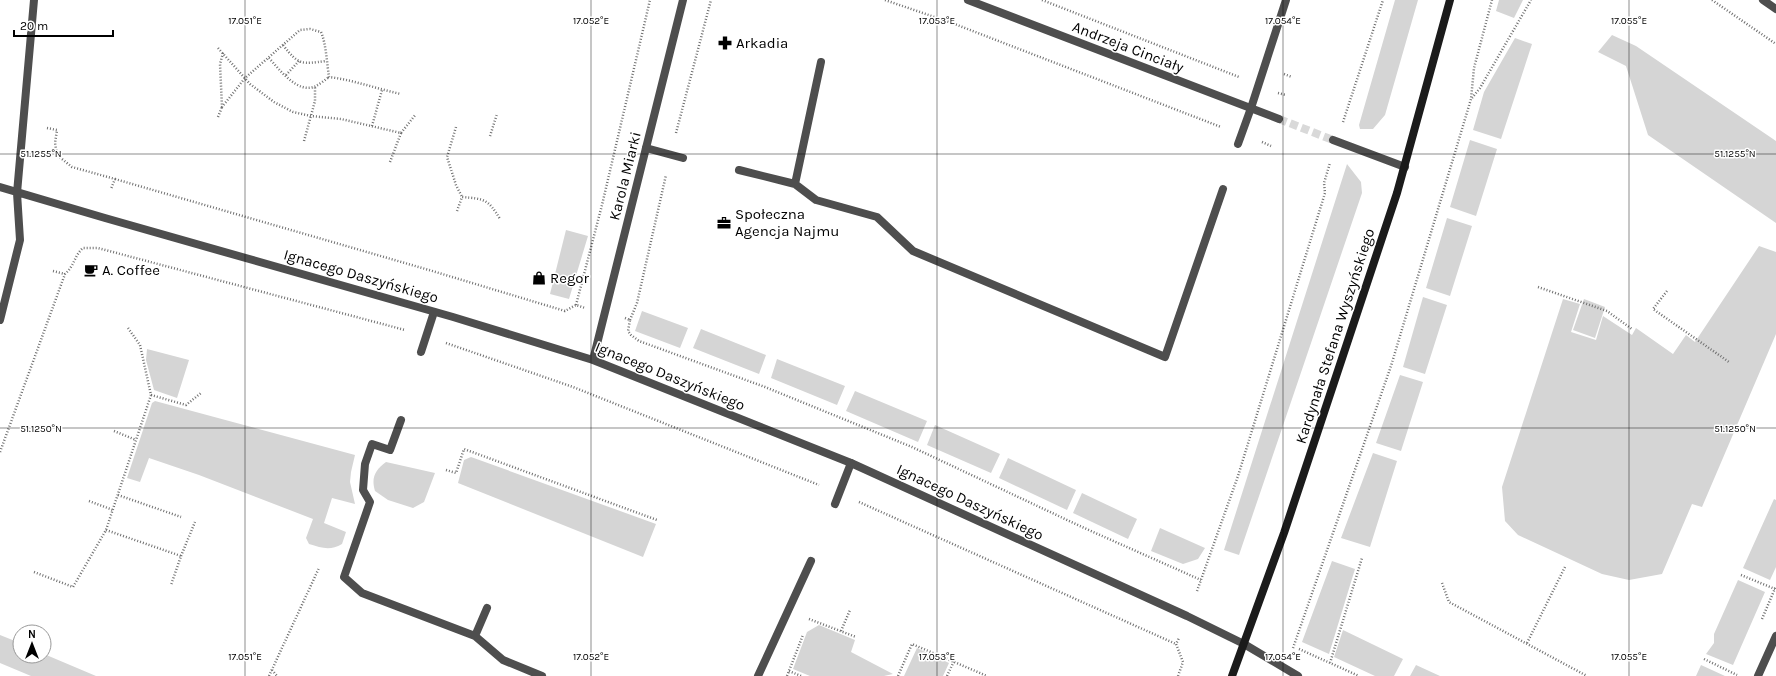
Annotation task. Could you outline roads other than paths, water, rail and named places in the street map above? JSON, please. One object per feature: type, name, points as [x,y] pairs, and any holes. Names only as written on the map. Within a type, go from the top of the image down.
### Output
[{"type":"main road","name":"Kardynała Stefana Wyszyńskiego","points":[[1232,676],[1284,533],[1405,167],[1450,0]]},
{"type":"street","points":[[0,320],[20,240],[17,193],[34,0]]},
{"type":"street","name":"Karola Miarki","points":[[593,360],[683,0]]},
{"type":"street","name":"Andrzeja Cinciały","points":[[968,0],[1279,119]]},
{"type":"street","points":[[1238,144],[1259,85],[1286,0]]},
{"type":"street","points":[[1763,0],[1776,9]]},
{"type":"street","points":[[795,184],[821,62]]},
{"type":"street","points":[[1333,140],[1405,167]]},
{"type":"street","points":[[646,148],[683,158]]},
{"type":"street","points":[[739,170],[795,184],[816,200],[877,217],[913,251],[1165,358],[1223,189]]},
{"type":"street","name":"Ignacego Daszyńskiego","points":[[0,187],[434,312],[593,360],[852,463],[1244,644],[1298,676]]},
{"type":"street","points":[[422,352],[434,312]]},
{"type":"street","points":[[401,420],[390,450],[372,444],[365,464],[363,477],[363,490],[370,502],[344,577],[362,593],[475,636],[503,660],[542,676]]},
{"type":"street","points":[[835,504],[852,463]]},
{"type":"street","points":[[758,676],[811,561]]},
{"type":"street","points":[[475,636],[487,608]]},
{"type":"street","points":[[1758,676],[1776,636]]},
{"type":"tunnel","points":[[1279,119],[1333,140]]},
{"type":"place","name":"Arkadia","points":[[725,43]]},
{"type":"place","name":"Społeczna Agencja Najmu","points":[[724,223]]},
{"type":"place","name":"A. Coffee","points":[[91,270]]},
{"type":"place","name":"Regor","points":[[539,278]]}]
